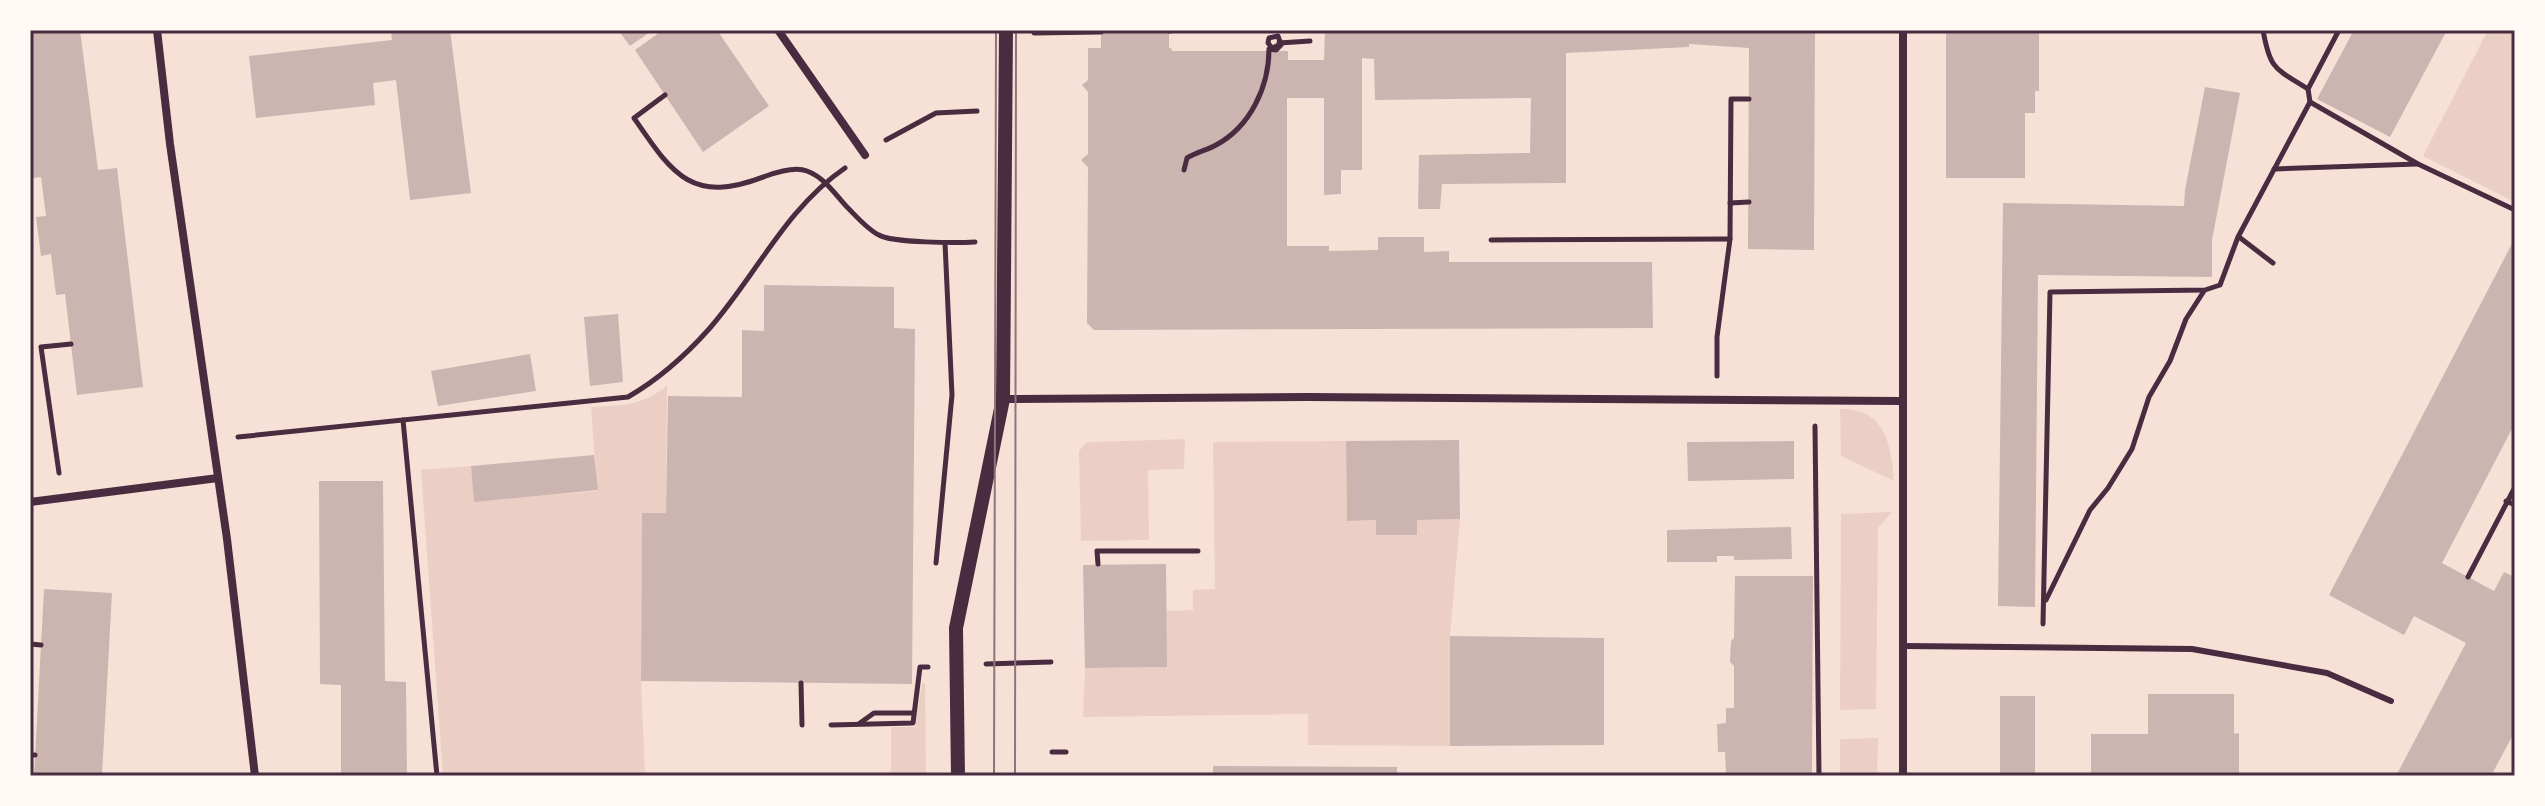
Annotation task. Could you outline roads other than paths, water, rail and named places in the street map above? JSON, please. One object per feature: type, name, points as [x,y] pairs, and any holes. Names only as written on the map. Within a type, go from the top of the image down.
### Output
[{"type":"street","points":[[157,30],[255,776]]},
{"type":"street","points":[[778,30],[865,155]]},
{"type":"street","points":[[1903,30],[1903,776]]},
{"type":"street","points":[[958,776],[956,628],[1003,399],[1006,32]]},
{"type":"street","points":[[1003,399],[1307,397],[1901,401]]},
{"type":"street","points":[[30,502],[218,478]]},
{"type":"lane","points":[[1904,646],[2043,645],[2192,649],[2327,673],[2391,701]]},
{"type":"tram line","points":[[994,776],[996,30]]},
{"type":"tram line","points":[[1015,776],[1016,30]]}]
